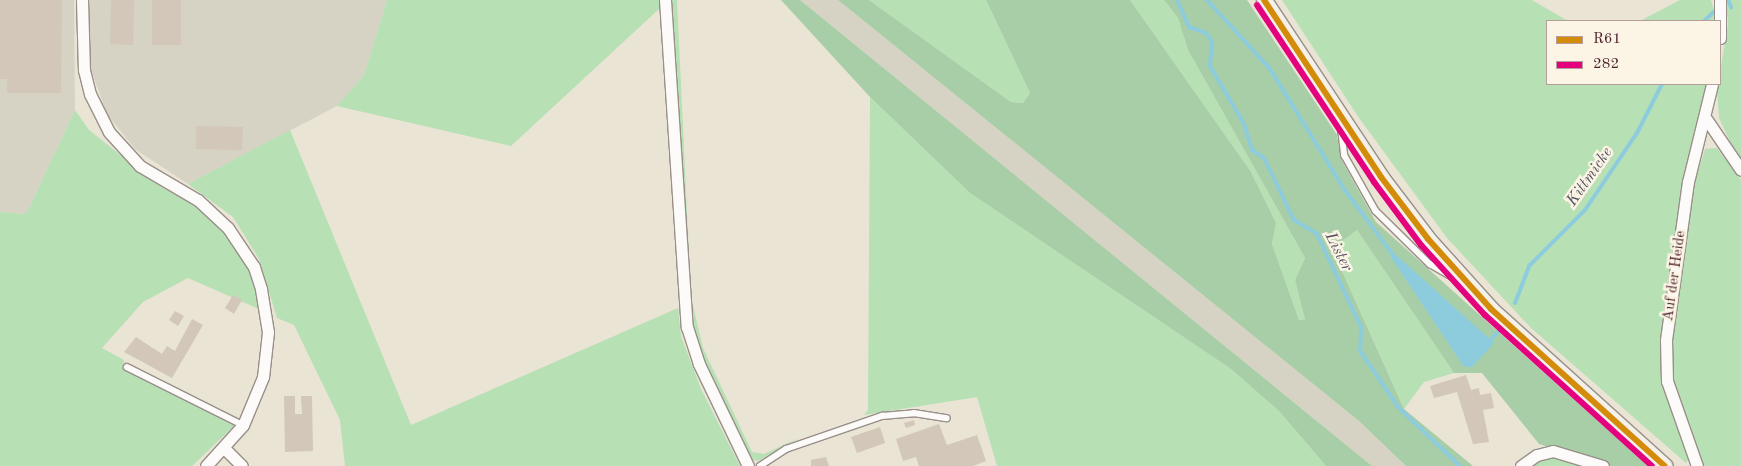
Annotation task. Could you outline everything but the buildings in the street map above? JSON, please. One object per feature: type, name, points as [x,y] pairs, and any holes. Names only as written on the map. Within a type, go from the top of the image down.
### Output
[{"type":"main road","points":[[1264,0],[1340,118],[1428,239],[1470,286],[1665,466]]},
{"type":"street","points":[[82,0],[84,70],[90,94],[109,132],[140,166],[213,213],[254,267],[266,309],[267,355],[263,377],[242,425],[224,448],[206,466]]},
{"type":"street","points":[[665,0],[687,327],[699,364],[748,466]]},
{"type":"street","points":[[1720,0],[1720,20]]},
{"type":"street","name":"Auf der Heide","points":[[1697,466],[1667,381],[1666,340],[1688,182],[1707,120],[1712,85]]},
{"type":"street","points":[[1707,120],[1741,170]]},
{"type":"street","points":[[224,448],[242,466]]},
{"type":"street","points":[[1522,466],[1537,454],[1553,451],[1602,466]]},
{"type":"lane","points":[[1340,118],[1345,156],[1376,211],[1430,264],[1470,286]]},
{"type":"lane","points":[[127,367],[242,425]]},
{"type":"lane","points":[[760,466],[817,436],[882,416],[914,413],[947,418]]},
{"type":"shaded area","points":[[0,0],[74,0],[75,110],[26,214],[0,212]]},
{"type":"shaded area","points":[[87,0],[387,0],[364,75],[337,106],[188,184],[135,149],[107,114],[86,56]]},
{"type":"shaded area","points":[[800,0],[838,0],[1359,421],[1406,466],[1372,466]]},
{"type":"green space","points":[[387,0],[659,0],[659,9],[511,146],[337,106],[364,75]]},
{"type":"green space","points":[[669,0],[677,0],[691,297],[703,348],[752,452],[764,454],[799,438],[758,461],[748,459],[701,357],[692,328]]},
{"type":"green space","points":[[781,0],[800,0],[1372,466],[1326,466],[1279,411],[1231,369],[970,193],[870,97]]},
{"type":"green space","points":[[838,0],[869,0],[1011,102],[1023,103],[1030,93],[986,0],[1130,0],[1251,172],[1276,223],[1272,244],[1299,320],[1305,320],[1295,280],[1305,258],[1188,50],[1178,18],[1164,0],[1247,0],[1337,135],[1341,159],[1376,222],[1648,466],[1611,466],[1539,444],[1482,373],[1454,373],[1357,230],[1332,249],[1404,409],[1473,466],[1406,466],[1359,421]]},
{"type":"green space","points":[[869,0],[986,0],[1030,93],[1023,103],[1011,102]]},
{"type":"green space","points":[[1130,0],[1164,0],[1178,18],[1188,50],[1305,258],[1295,280],[1305,320],[1299,320],[1272,244],[1276,223],[1251,172]]},
{"type":"green space","points":[[1282,0],[1532,0],[1566,20],[1546,20],[1546,85],[1706,85],[1663,362],[1691,455],[1686,463],[1531,328],[1447,238],[1359,118]]},
{"type":"green space","points":[[1680,0],[1711,0],[1717,20],[1642,20]]},
{"type":"green space","points":[[1726,0],[1741,0],[1741,165],[1719,118],[1717,91],[1718,85],[1721,85],[1721,67],[1728,24]]},
{"type":"green space","points":[[870,97],[970,193],[1231,369],[1279,411],[1326,466],[997,466],[977,397],[864,415],[868,410]]},
{"type":"green space","points":[[75,110],[89,130],[158,185],[201,209],[227,233],[247,266],[259,298],[261,310],[188,278],[143,302],[102,348],[124,360],[123,368],[236,424],[192,466],[0,466],[0,212],[26,214]]},
{"type":"green space","points":[[290,130],[411,425],[678,308],[681,336],[701,389],[740,466],[345,466],[340,420],[294,325],[277,318],[259,259],[233,217],[188,184]]},
{"type":"green space","points":[[1717,148],[1741,180],[1741,466],[1703,466],[1673,378],[1672,337],[1694,184],[1705,149]]},
{"type":"green space","points":[[1357,230],[1454,373],[1424,382],[1404,409],[1332,249]]},
{"type":"green space","points":[[1549,456],[1595,466],[1526,466]]},
{"type":"water","points":[[1394,253],[1494,343],[1472,367],[1464,367],[1390,256]]},
{"type":"waterway","name":"Lister","points":[[1177,0],[1189,27],[1206,33],[1212,42],[1210,66],[1244,124],[1252,150],[1264,158],[1294,220],[1317,234],[1361,327],[1360,351],[1398,407],[1460,466]]},
{"type":"waterway","points":[[1207,0],[1270,69],[1344,189],[1394,256]]},
{"type":"waterway","name":"Kittmicke","points":[[1728,0],[1731,7]]},
{"type":"waterway","name":"Kittmicke","points":[[1705,20],[1716,10]]},
{"type":"waterway","name":"Kittmicke","points":[[1515,303],[1529,266],[1585,210],[1637,133],[1661,85]]},
{"type":"waterway","name":"Kittmicke","points":[[1488,342],[1498,332]]},
{"type":"transit line","name":"R61","points":[[1264,0],[1381,177],[1428,239],[1491,309],[1665,466]]},
{"type":"transit line","name":"282","points":[[1257,5],[1374,182],[1421,245],[1485,315],[1652,466]]}]
